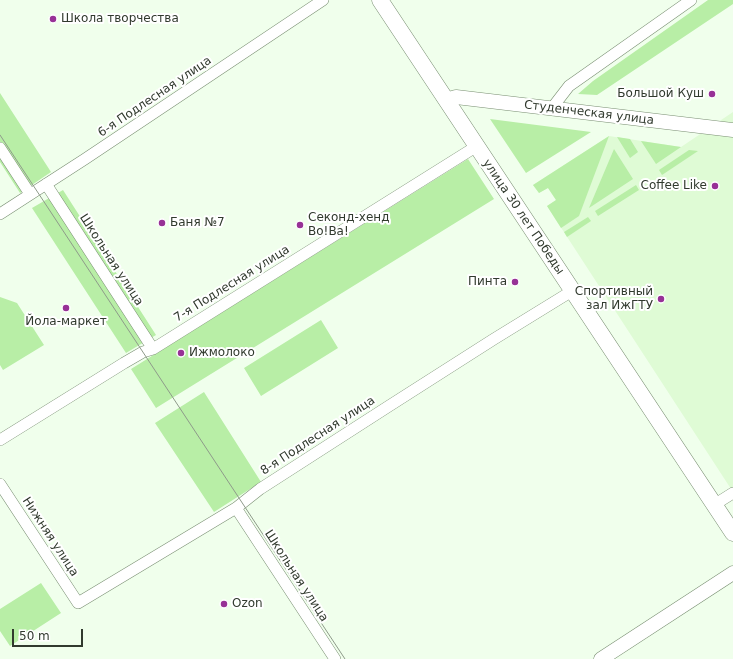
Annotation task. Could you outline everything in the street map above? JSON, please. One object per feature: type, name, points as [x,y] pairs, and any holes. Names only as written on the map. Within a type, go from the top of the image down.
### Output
[{"type":"main road","name":"улица 30 лет Победы","points":[[380,0],[733,533]]},
{"type":"street","name":"6-я Подлесная улица","points":[[0,214],[323,0]]},
{"type":"street","points":[[552,108],[569,86],[691,0]]},
{"type":"street","name":"Студенческая улица","points":[[446,100],[456,97],[733,130]]},
{"type":"street","name":"7-я Подлесная улица","points":[[0,440],[143,352],[153,349],[477,146]]},
{"type":"street","points":[[0,148],[30,194]]},
{"type":"street","name":"Школьная улица","points":[[46,184],[153,349]]},
{"type":"street","name":"8-я Подлесная улица","points":[[78,603],[236,508],[260,489],[494,339],[572,291]]},
{"type":"street","name":"Нижняя улица","points":[[0,484],[78,603]]},
{"type":"street","points":[[714,505],[733,493]]},
{"type":"street","name":"Школьная улица","points":[[236,508],[335,659]]},
{"type":"street","points":[[601,659],[733,573]]},
{"type":"shaded area","points":[[733,112],[733,492],[547,206],[556,200],[548,188],[539,193],[533,185],[609,136],[681,147]]},
{"type":"green space","points":[[708,0],[733,0],[733,4],[597,95],[578,94],[593,81]]},
{"type":"green space","points":[[0,93],[51,172],[20,193],[0,162]]},
{"type":"green space","points":[[490,119],[591,132],[526,173]]},
{"type":"green space","points":[[609,136],[579,216],[561,228],[547,206],[556,200],[548,188],[539,193],[533,185]]},
{"type":"green space","points":[[617,137],[630,139],[638,152],[630,158]]},
{"type":"green space","points":[[641,141],[681,147],[656,164]]},
{"type":"green space","points":[[614,149],[633,179],[589,208]]},
{"type":"green space","points":[[689,150],[698,151],[662,175],[659,170]]},
{"type":"green space","points":[[468,159],[494,199],[156,408],[131,369]]},
{"type":"green space","points":[[636,185],[639,190],[598,216],[595,211]]},
{"type":"green space","points":[[63,190],[156,335],[126,353],[32,208]]},
{"type":"green space","points":[[588,217],[591,221],[567,237],[564,232]]},
{"type":"green space","points":[[0,297],[17,303],[44,345],[3,370],[0,365]]},
{"type":"green space","points":[[321,320],[338,348],[261,396],[244,368]]},
{"type":"green space","points":[[204,392],[261,482],[214,512],[155,423]]},
{"type":"green space","points":[[41,583],[61,613],[10,646],[0,631],[0,609]]},
{"type":"tram line","points":[[0,135],[345,659]]},
{"type":"place","name":"Школа творчества","points":[[53,19]]},
{"type":"place","name":"Большой Куш","points":[[712,94]]},
{"type":"place","name":"Coffee Like","points":[[715,186]]},
{"type":"place","name":"Баня №7","points":[[162,223]]},
{"type":"place","name":"Секонд-хенд Во!Ва!","points":[[300,225]]},
{"type":"place","name":"Пинта","points":[[515,282]]},
{"type":"place","name":"Спортивный зал ИжГТУ","points":[[661,299]]},
{"type":"place","name":"Йола-маркет","points":[[66,308]]},
{"type":"place","name":"Ижмолоко","points":[[181,353]]},
{"type":"place","name":"Ozon","points":[[224,604]]}]
